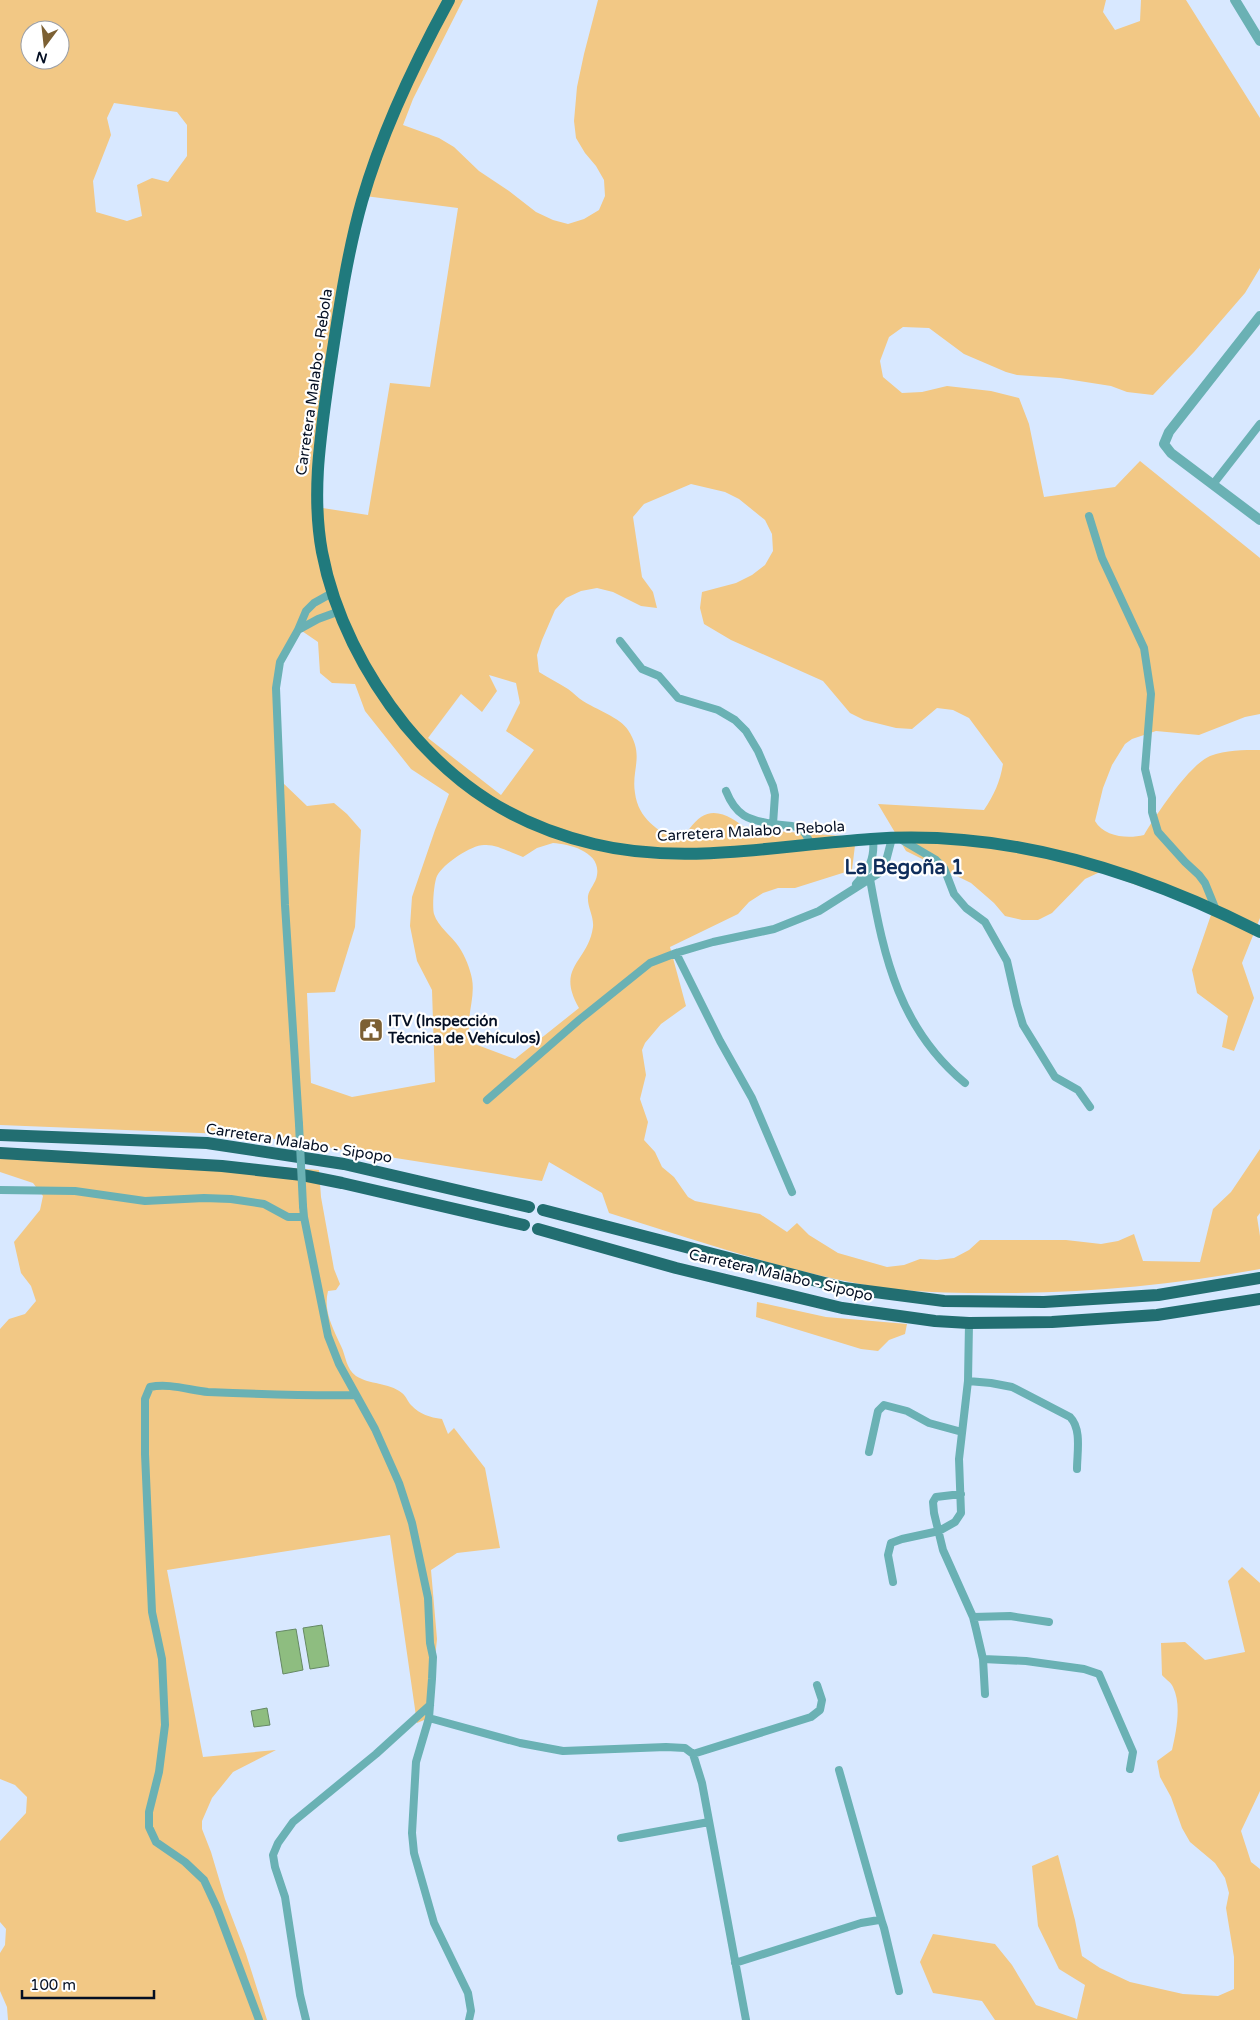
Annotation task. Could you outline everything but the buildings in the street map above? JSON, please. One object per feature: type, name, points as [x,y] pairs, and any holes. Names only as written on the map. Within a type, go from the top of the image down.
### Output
[{"type":"highway","name":"Carretera Malabo - Sipopo","points":[[0,1135],[216,1145],[344,1164],[529,1207]]},
{"type":"highway","points":[[0,1153],[222,1166],[302,1176],[342,1183],[524,1225]]},
{"type":"highway","name":"Carretera Malabo - Sipopo","points":[[543,1210],[844,1288],[944,1301],[1044,1302],[1158,1295],[1260,1278]]},
{"type":"highway","name":"Carretera Malabo - Sipopo","points":[[538,1229],[676,1268],[842,1308],[935,1321],[969,1323],[1052,1322],[1158,1316],[1260,1299]]},
{"type":"main road","name":"Carretera Malabo - Rebola","points":[[449,0],[421,51],[385,134],[362,202],[343,286],[316,477],[318,526],[332,593],[361,660],[388,703],[424,748],[458,780],[491,803],[542,830],[596,845],[642,853],[699,853],[895,838],[960,840],[1020,846],[1109,868],[1216,910],[1260,932]]},
{"type":"street","points":[[1235,0],[1260,41]]},
{"type":"street","points":[[1260,316],[1169,432],[1164,444],[1172,453],[1214,483],[1260,520]]},
{"type":"street","points":[[1214,483],[1260,424]]},
{"type":"street","points":[[1089,516],[1102,558],[1144,648],[1151,694],[1145,769],[1152,798],[1152,812],[1158,832],[1185,862],[1200,875],[1216,910]]},
{"type":"street","points":[[332,593],[314,603],[306,612],[280,662],[276,688],[285,905],[304,1217],[328,1336],[339,1364],[388,1456],[412,1523],[428,1598],[430,1643],[433,1657],[430,1705],[429,1718],[416,1762],[412,1833],[414,1853],[434,1923],[468,1993],[471,2011],[469,2020]]},
{"type":"street","points":[[298,630],[318,619],[340,611]]},
{"type":"street","points":[[620,642],[642,669],[659,676],[678,698],[718,710],[735,720],[746,731],[758,751],[773,786],[775,795],[773,824]]},
{"type":"street","points":[[726,791],[738,812],[754,820],[800,828],[805,831],[811,845]]},
{"type":"street","points":[[488,1100],[579,1020],[650,964],[676,953],[713,942],[774,929],[819,911],[870,879],[883,867],[895,838],[936,860],[944,868],[954,894],[966,908],[985,922],[996,937],[1007,961],[1023,1025],[1055,1077],[1078,1090],[1090,1107]]},
{"type":"street","points":[[853,888],[869,868],[874,851],[873,839]]},
{"type":"street","points":[[870,879],[888,965],[899,996],[935,1055],[965,1083]]},
{"type":"street","points":[[676,953],[720,1041],[752,1098],[792,1192]]},
{"type":"street","points":[[0,1190],[75,1191],[145,1201],[204,1198],[245,1200],[276,1208],[288,1218],[304,1217]]},
{"type":"street","points":[[893,1582],[888,1555],[891,1543],[939,1531],[951,1525],[959,1518],[961,1513],[961,1494],[958,1476],[968,1381],[969,1323]]},
{"type":"street","points":[[968,1381],[1012,1387],[1070,1417],[1077,1428],[1077,1469]]},
{"type":"street","points":[[259,2020],[217,1908],[204,1880],[186,1862],[156,1842],[149,1827],[149,1812],[159,1772],[165,1725],[162,1658],[152,1612],[145,1454],[145,1400],[150,1387],[159,1385],[202,1391],[288,1396],[356,1395]]},
{"type":"street","points":[[869,1452],[878,1411],[884,1405],[907,1410],[929,1424],[962,1432]]},
{"type":"street","points":[[961,1494],[940,1496],[934,1500],[934,1513],[950,1569],[973,1617],[983,1659],[985,1694]]},
{"type":"street","points":[[973,1617],[1010,1616],[1049,1622]]},
{"type":"street","points":[[983,1659],[1026,1661],[1084,1669],[1099,1674],[1133,1752],[1130,1770]]},
{"type":"street","points":[[693,1754],[811,1717],[820,1710],[822,1700],[817,1685]]},
{"type":"street","points":[[306,2020],[300,1995],[285,1897],[275,1867],[274,1855],[278,1843],[293,1822],[376,1754],[430,1705]]},
{"type":"street","points":[[429,1718],[520,1743],[563,1751],[666,1747],[685,1748],[693,1754],[702,1783],[746,2020]]},
{"type":"street","points":[[839,1770],[882,1922],[898,1991]]},
{"type":"street","points":[[621,1838],[709,1822]]},
{"type":"street","points":[[735,1963],[861,1922],[879,1920],[882,1922]]},
{"type":"shaded area","points":[[0,0],[463,0],[413,99],[403,125],[439,138],[454,147],[479,171],[536,212],[553,220],[568,224],[584,219],[599,210],[605,196],[604,180],[576,138],[574,121],[577,87],[598,0],[1106,0],[1103,12],[1115,30],[1140,21],[1141,0],[1186,0],[1260,118],[1260,268],[1245,293],[1194,352],[1153,395],[1127,392],[1111,386],[1060,378],[1017,375],[1006,372],[964,354],[929,328],[903,327],[889,337],[880,361],[883,377],[902,393],[922,392],[947,386],[991,391],[1019,398],[1029,424],[1044,497],[1115,487],[1140,461],[1260,558],[1260,714],[1245,717],[1199,735],[1156,731],[1132,739],[1125,744],[1112,765],[1103,788],[1095,821],[1104,831],[1117,836],[1131,837],[1144,835],[1174,791],[1202,761],[1210,756],[1222,753],[1260,750],[1260,918],[1242,963],[1254,998],[1234,1051],[1222,1047],[1228,1016],[1197,993],[1192,970],[1212,912],[1100,872],[1085,879],[1052,913],[1038,920],[1022,920],[1005,916],[994,903],[971,883],[906,851],[878,804],[984,810],[996,788],[1003,764],[969,718],[953,710],[937,708],[912,729],[896,728],[864,720],[850,713],[823,681],[731,640],[704,624],[700,608],[702,592],[736,583],[752,575],[765,565],[773,551],[772,534],[765,520],[739,499],[725,492],[691,484],[644,504],[633,517],[642,577],[653,592],[657,608],[641,606],[613,592],[597,588],[581,591],[566,598],[555,610],[537,655],[539,672],[568,689],[583,701],[614,718],[628,730],[636,747],[637,755],[634,784],[637,802],[640,810],[650,823],[664,833],[680,841],[698,819],[713,813],[726,816],[747,829],[856,837],[852,870],[795,888],[778,888],[763,893],[749,902],[738,914],[670,947],[686,1006],[661,1024],[645,1043],[642,1050],[646,1075],[640,1099],[648,1122],[644,1140],[655,1152],[662,1167],[674,1177],[688,1197],[695,1201],[760,1214],[787,1232],[797,1223],[809,1235],[838,1253],[887,1267],[904,1265],[920,1259],[954,1258],[969,1250],[980,1240],[1066,1240],[1101,1244],[1118,1241],[1134,1234],[1143,1261],[1200,1262],[1213,1209],[1231,1192],[1260,1149],[1260,1213],[1257,1217],[1260,1236],[1260,1269],[1191,1280],[1121,1288],[1051,1292],[969,1293],[883,1288],[848,1282],[779,1265],[609,1213],[602,1193],[549,1162],[542,1181],[250,1135],[0,1125]],"holes":[[[114,103],[177,112],[187,125],[187,156],[168,182],[152,178],[137,185],[142,216],[127,221],[96,212],[93,181],[111,135],[107,118]],[[365,196],[458,208],[430,387],[390,383],[368,515],[316,507],[353,244]],[[299,629],[318,642],[320,673],[332,683],[355,684],[365,711],[411,769],[449,794],[412,897],[410,926],[417,961],[432,990],[435,1082],[352,1097],[311,1083],[307,993],[335,992],[355,927],[361,830],[334,803],[307,806],[282,782],[276,684],[283,660]],[[489,675],[516,683],[520,703],[506,731],[534,750],[501,795],[428,738],[461,694],[482,712],[497,691]],[[553,843],[568,845],[583,851],[594,860],[597,867],[597,875],[588,896],[593,927],[590,939],[575,965],[570,983],[579,1008],[515,1059],[472,1043],[469,1028],[473,987],[471,975],[461,951],[436,919],[433,911],[434,889],[440,871],[451,861],[472,848],[489,845],[523,857],[537,848]]]},
{"type":"shaded area","points":[[0,1151],[164,1158],[319,1170],[321,1197],[334,1269],[340,1284],[336,1290],[328,1291],[327,1306],[332,1326],[350,1370],[361,1379],[397,1389],[418,1411],[442,1419],[448,1434],[454,1428],[485,1468],[500,1548],[457,1553],[431,1570],[437,1639],[429,1718],[417,1723],[390,1535],[167,1570],[203,1757],[276,1750],[233,1772],[212,1798],[202,1821],[202,1829],[267,2020],[8,2020],[7,2007],[0,1991],[0,1953],[5,1945],[6,1929],[0,1922],[0,1841],[26,1813],[27,1797],[15,1785],[0,1779],[0,1329],[9,1319],[25,1314],[36,1301],[31,1286],[21,1273],[14,1242],[40,1210],[43,1196],[33,1183],[0,1172]]},
{"type":"shaded area","points":[[757,1302],[826,1317],[907,1324],[905,1334],[889,1340],[878,1351],[861,1349],[756,1317]]},
{"type":"shaded area","points":[[1242,1567],[1260,1583],[1260,1791],[1241,1831],[1251,1862],[1260,1869],[1260,2020],[995,2020],[982,2001],[933,1993],[920,1962],[933,1934],[995,1944],[1012,1965],[1036,2005],[1077,2019],[1085,1985],[1059,1969],[1038,1926],[1032,1866],[1058,1855],[1075,1920],[1082,1956],[1100,1968],[1130,1982],[1183,1994],[1218,1996],[1234,1989],[1234,1957],[1226,1908],[1229,1893],[1225,1878],[1215,1863],[1190,1842],[1182,1828],[1171,1797],[1160,1777],[1157,1761],[1172,1750],[1178,1710],[1173,1687],[1162,1675],[1161,1643],[1185,1642],[1205,1660],[1245,1652],[1228,1581]]},
{"type":"shaded area","points":[[322,1625],[329,1666],[310,1669],[303,1628]]},
{"type":"shaded area","points":[[296,1629],[303,1670],[283,1674],[276,1632]]},
{"type":"shaded area","points":[[267,1708],[270,1725],[254,1727],[251,1711]]},
{"type":"place","name":"ITV (Inspección Técnica de Vehículos)","points":[[371,1030]]},
{"type":"district","name":"La Begoña 1","points":[[904,868]]}]
